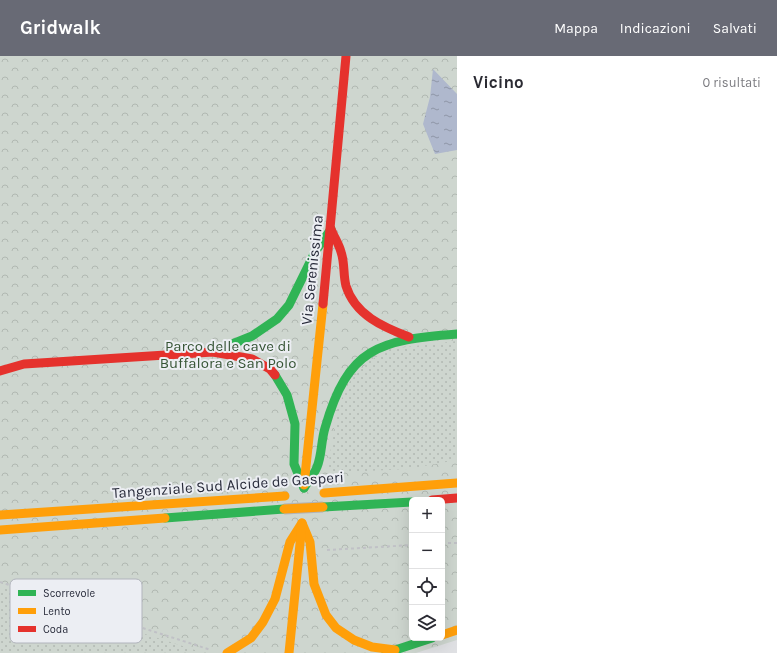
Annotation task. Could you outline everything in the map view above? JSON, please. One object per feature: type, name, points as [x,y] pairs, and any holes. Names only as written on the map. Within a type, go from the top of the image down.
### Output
[{"type":"main road","name":"Via Serenissima","points":[[289,653],[331,229],[346,56]]},
{"type":"main road","points":[[331,229],[342,253],[347,286],[355,303],[367,317],[382,327],[410,337]]},
{"type":"main road","points":[[214,352],[240,343],[262,331],[284,312],[301,283],[315,253],[331,229]]},
{"type":"main road","points":[[304,495],[318,465],[331,404],[345,375],[359,359],[378,346],[410,337],[457,334]]},
{"type":"main road","points":[[0,371],[24,364],[214,352],[252,359],[270,369],[280,381],[292,411],[295,424],[294,464],[304,495]]},
{"type":"main road","points":[[433,485],[457,477]]},
{"type":"main road","name":"Tangenziale Sud Alcide de Gasperi","points":[[0,515],[304,495],[457,483]]},
{"type":"main road","points":[[131,497],[162,504]]},
{"type":"main road","points":[[445,499],[457,498]]},
{"type":"main road","name":"Tangenziale Sud Alcide de Gasperi","points":[[0,530],[409,502]]},
{"type":"main road","points":[[372,505],[409,510]]},
{"type":"main road","points":[[115,531],[145,520]]},
{"type":"main road","points":[[302,523],[312,550],[314,584],[326,615],[336,628],[354,640],[372,647],[395,650]]},
{"type":"main road","points":[[227,653],[251,638],[263,622],[276,599],[290,542],[302,523]]},
{"type":"main road","points":[[445,634],[457,630]]},
{"type":"main road","points":[[386,653],[423,641]]},
{"type":"path","points":[[445,543],[457,543]]},
{"type":"path","points":[[312,550],[409,545]]},
{"type":"path","points":[[0,582],[10,585]]},
{"type":"path","points":[[142,628],[212,651]]},
{"type":"green space","name":"Parco delle cave di Buffalora e San Polo","points":[[0,56],[457,56],[457,640],[416,653],[0,653]]},
{"type":"green space","points":[[457,341],[457,460],[408,469],[327,473],[337,409],[350,381],[368,362],[389,349]]},
{"type":"green space","points":[[0,587],[10,590],[10,643],[142,643],[142,633],[201,652],[0,653]]},
{"type":"water","points":[[433,69],[457,94],[457,150],[435,154],[423,124],[430,97]]},
{"type":"traffic: fast","points":[[215,351],[252,336],[277,319],[289,305],[315,252],[331,229]]},
{"type":"traffic: fast","points":[[304,488],[319,462],[324,433],[334,401],[344,380],[356,364],[370,353],[387,345],[430,336],[457,334]]},
{"type":"traffic: fast","points":[[275,375],[287,395],[295,424],[294,464],[304,488]]},
{"type":"traffic: fast","points":[[323,507],[409,502]]},
{"type":"traffic: fast","points":[[165,518],[284,509]]},
{"type":"traffic: fast","points":[[386,653],[423,641]]},
{"type":"traffic: slow","points":[[304,485],[323,304]]},
{"type":"traffic: slow","points":[[324,493],[457,483]]},
{"type":"traffic: slow","points":[[0,515],[285,496]]},
{"type":"traffic: slow","points":[[284,509],[323,507]]},
{"type":"traffic: slow","points":[[0,530],[165,518]]},
{"type":"traffic: slow","points":[[302,523],[310,542],[314,584],[326,615],[336,628],[354,640],[372,647],[395,650]]},
{"type":"traffic: slow","points":[[227,653],[251,638],[263,622],[275,599],[290,542],[302,523]]},
{"type":"traffic: slow","points":[[289,653],[302,524]]},
{"type":"traffic: slow","points":[[445,634],[457,630]]},
{"type":"traffic: jam","points":[[323,304],[346,56]]},
{"type":"traffic: jam","points":[[331,229],[342,256],[346,286],[356,305],[371,319],[389,329],[409,337]]},
{"type":"traffic: jam","points":[[0,371],[24,364],[213,352],[252,359],[270,369],[275,375]]},
{"type":"traffic: jam","points":[[445,499],[457,498]]}]
